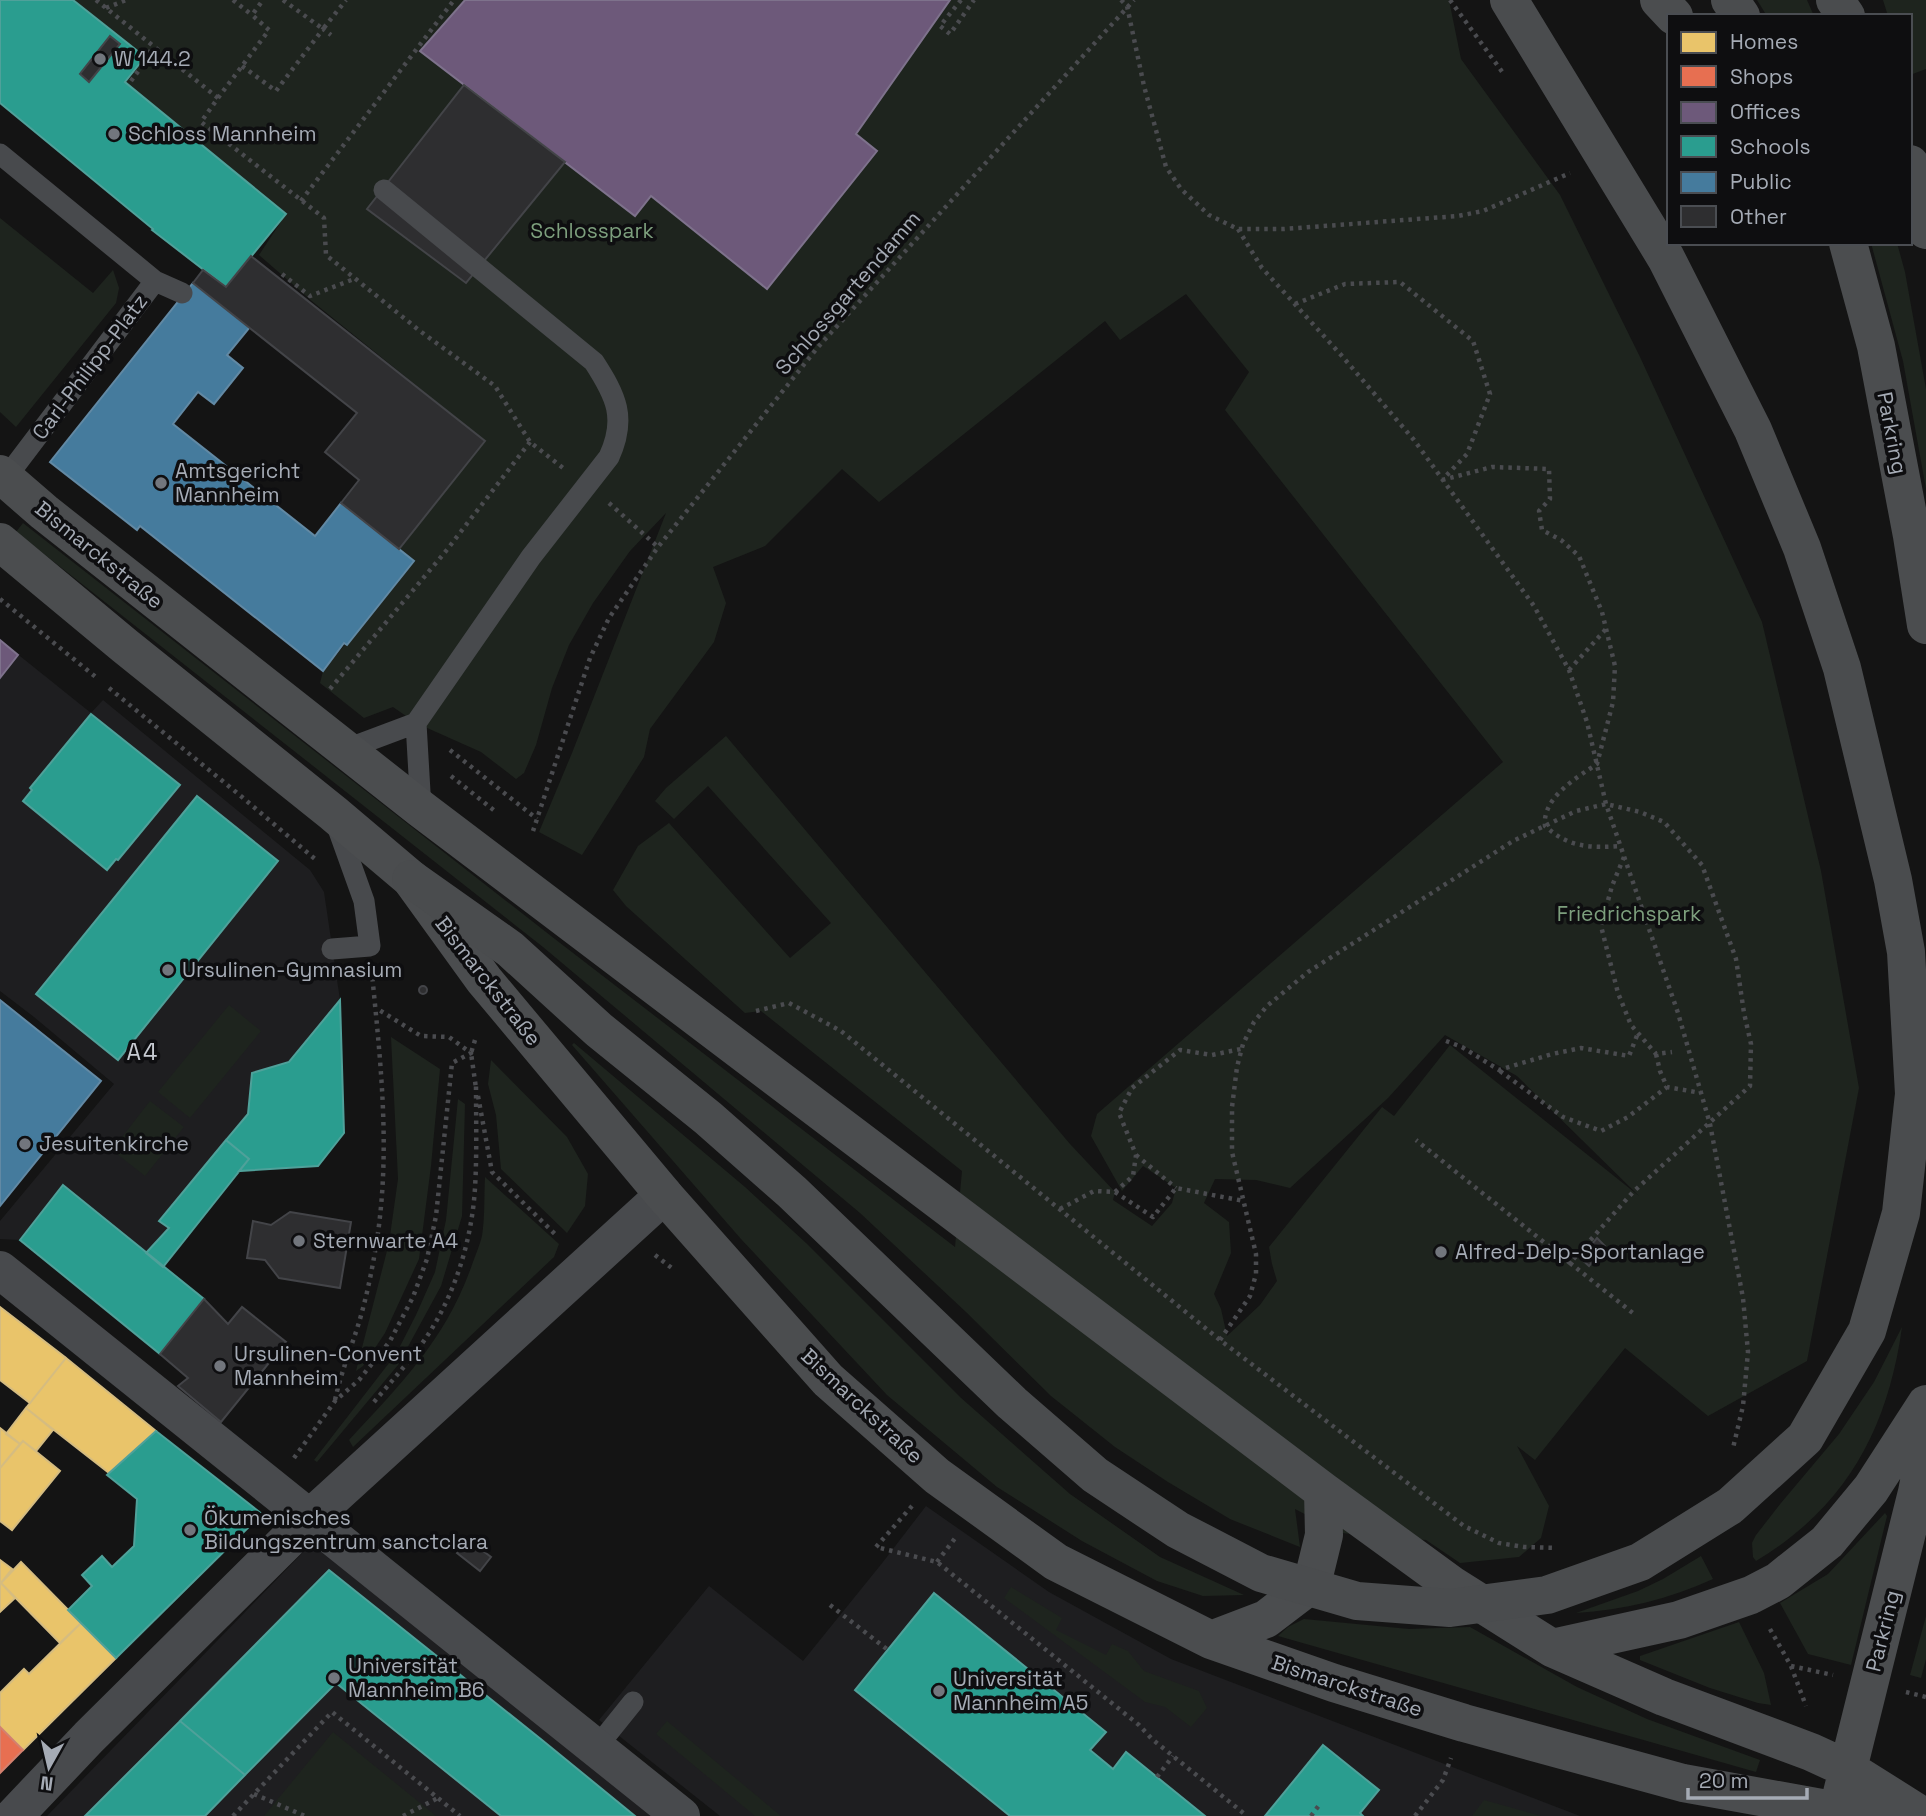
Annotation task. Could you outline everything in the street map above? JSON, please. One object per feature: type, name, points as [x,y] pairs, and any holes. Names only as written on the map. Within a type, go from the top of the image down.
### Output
[{"type":"highway","points":[[411,879],[510,949],[599,1031],[708,1118],[828,1226],[1012,1404],[1096,1475],[1178,1530],[1261,1573],[1357,1601],[1450,1608],[1547,1595],[1640,1562],[1730,1506],[1805,1438],[1867,1331],[1901,1213],[1914,1094],[1904,940],[1893,880],[1842,668],[1802,548],[1753,430],[1666,258],[1509,0]]},
{"type":"main road","points":[[1659,0],[1672,14]]},
{"type":"main road","points":[[1912,172],[1926,230]]},
{"type":"main road","name":"Parkring","points":[[1849,245],[1876,346],[1926,625]]},
{"type":"main road","name":"Bismarckstraße","points":[[2,476],[344,750],[551,909],[1452,1585],[1552,1648],[1664,1697],[1848,1769],[1925,1815]]},
{"type":"main road","name":"Bismarckstraße","points":[[0,542],[411,879],[484,980],[664,1195],[828,1380],[937,1476],[1056,1562],[1211,1640],[1334,1684],[1464,1723],[1683,1783],[1837,1814],[1906,1816]]},
{"type":"main road","points":[[1552,1648],[1679,1620],[1751,1595],[1778,1581],[1827,1542],[1871,1489],[1926,1404]]},
{"type":"main road","name":"Parkring","points":[[1837,1814],[1917,1492],[1926,1445]]},
{"type":"main road","points":[[1211,1640],[1266,1619],[1312,1584],[1324,1535],[1323,1490]]},
{"type":"main road","points":[[1683,1783],[1713,1816]]},
{"type":"street","points":[[14,1816],[89,1737],[310,1518],[664,1195]]},
{"type":"street","points":[[0,1270],[681,1816]]},
{"type":"lane","name":"Carl-Philipp-Platz","points":[[0,154],[155,281],[2,476]]},
{"type":"lane","points":[[344,750],[416,723],[531,557],[609,457],[617,439],[618,427],[618,415],[611,388],[594,362],[384,190]]},
{"type":"lane","points":[[155,281],[182,293]]},
{"type":"lane","points":[[416,723],[421,809]]},
{"type":"lane","points":[[332,949],[370,946],[364,901],[333,813]]},
{"type":"lane","points":[[596,1748],[633,1702]]},
{"type":"path","points":[[96,0],[218,98]]},
{"type":"path","points":[[106,8],[126,0]]},
{"type":"path","points":[[233,0],[269,30],[201,122],[324,218],[326,255],[420,331],[495,386],[530,442],[568,471]]},
{"type":"path","points":[[252,15],[263,0]]},
{"type":"path","points":[[283,0],[331,34]]},
{"type":"path","points":[[242,66],[276,91],[346,0]]},
{"type":"path","points":[[301,201],[454,0]]},
{"type":"path","points":[[961,0],[940,26],[950,34],[974,0]]},
{"type":"path","points":[[1121,0],[1127,6],[1144,86],[1166,167],[1181,189],[1209,215],[1238,229],[1284,229],[1458,216],[1483,211],[1574,171]]},
{"type":"path","name":"Schlossgartendamm","points":[[534,831],[590,658],[609,618],[658,547],[818,347],[1134,0]]},
{"type":"path","points":[[1450,0],[1463,16]]},
{"type":"path","points":[[131,81],[150,55],[152,45]]},
{"type":"path","points":[[1238,229],[1262,268],[1407,431],[1534,606],[1569,670],[1587,722],[1606,804],[1678,1013],[1710,1124],[1743,1298],[1748,1352],[1743,1406],[1731,1452]]},
{"type":"path","points":[[282,274],[310,296],[355,278]]},
{"type":"path","points":[[1295,304],[1345,284],[1400,282],[1473,341],[1490,394],[1467,454],[1442,480]]},
{"type":"path","points":[[329,690],[446,551],[530,442]]},
{"type":"path","points":[[1442,480],[1492,467],[1549,469],[1550,499],[1539,511],[1542,530],[1561,540],[1579,556],[1602,612],[1615,666],[1613,702],[1597,764],[1573,780],[1553,800],[1544,818],[1545,827],[1559,837],[1587,848],[1621,846]]},
{"type":"path","points":[[588,486],[658,547]]},
{"type":"path","points":[[0,599],[242,797],[364,901]]},
{"type":"path","points":[[1569,670],[1606,628]]},
{"type":"path","points":[[416,723],[537,819]]},
{"type":"path","points":[[450,775],[503,818]]},
{"type":"path","points":[[1220,1340],[1250,1296],[1256,1274],[1256,1254],[1232,1152],[1232,1107],[1241,1049],[1254,1022],[1267,1006],[1308,972],[1513,841],[1576,811],[1606,804],[1640,812],[1664,822],[1702,865],[1736,959],[1751,1044],[1751,1086],[1633,1192],[1570,1263]]},
{"type":"path","points":[[1624,856],[1601,926],[1618,993],[1631,1025],[1656,1054],[1667,1087]]},
{"type":"path","points":[[335,1401],[363,1305],[376,1245],[384,1180],[385,1130],[370,946]]},
{"type":"path","points":[[753,1012],[789,1003],[841,1031],[1220,1340],[1464,1526],[1499,1543],[1524,1548],[1568,1546]]},
{"type":"path","points":[[376,1008],[421,1036],[449,1037],[471,1053]]},
{"type":"path","points":[[1499,1070],[1581,1048],[1629,1056],[1638,1033]]},
{"type":"path","points":[[475,1040],[471,1053],[492,1172],[562,1241]]},
{"type":"path","points":[[1446,1041],[1462,1047],[1499,1070],[1563,1117],[1601,1131],[1628,1117],[1667,1087],[1702,1093]]},
{"type":"path","points":[[1241,1049],[1212,1055],[1180,1050],[1132,1088],[1119,1113],[1136,1155],[1176,1188],[1244,1201]]},
{"type":"path","points":[[1656,1054],[1672,1052]]},
{"type":"path","points":[[271,1486],[335,1401],[359,1380],[390,1341],[413,1297],[427,1259],[436,1216],[452,1063],[471,1053]]},
{"type":"path","points":[[370,1406],[414,1355],[432,1329],[451,1292],[462,1262],[475,1189],[476,1085]]},
{"type":"path","points":[[1416,1140],[1634,1314]]},
{"type":"path","points":[[1115,1192],[1133,1175],[1136,1155]]},
{"type":"path","points":[[1060,1209],[1094,1191],[1115,1192],[1153,1217],[1176,1188]]},
{"type":"path","points":[[937,1476],[876,1547],[937,1562],[1247,1816]]},
{"type":"path","points":[[1751,1595],[1791,1667],[1808,1712],[1799,1748]]},
{"type":"path","points":[[830,1605],[888,1650]]},
{"type":"path","points":[[233,1816],[332,1712],[460,1816]]},
{"type":"path","points":[[1415,1816],[1443,1780],[1464,1723]]},
{"type":"path","points":[[1157,1777],[1173,1756]]},
{"type":"path","points":[[254,1794],[305,1816]]},
{"type":"path","points":[[403,1816],[438,1798]]},
{"type":"path","points":[[1311,1816],[1320,1804]]},
{"type":"shaded area","name":"Ursulinen-Gymnasium","points":[[0,640],[91,713],[103,700],[310,870],[324,892],[340,1000],[344,1133],[318,1166],[239,1171],[163,1267],[20,1240],[0,1239],[0,1221],[114,1084],[0,991]]},
{"type":"shaded area","name":"Universität Mannheim A5","points":[[926,1506],[1049,1592],[1171,1659],[1580,1816],[720,1816],[599,1720],[709,1586],[803,1661]]},
{"type":"shaded area","name":"Universität Mannheim B6","points":[[315,1540],[657,1816],[47,1816]]},
{"type":"green space","name":"Friedrichspark","points":[[73,0],[1449,0],[1461,59],[1560,195],[1640,357],[1762,622],[1821,871],[1859,1088],[1807,1361],[1708,1416],[1625,1348],[1535,1460],[1517,1446],[1549,1506],[1541,1538],[1519,1557],[1460,1563],[1426,1540],[1341,1533],[1295,1509],[1300,1547],[1230,1519],[1115,1447],[1051,1396],[860,1213],[543,947],[16,532],[23,523],[551,936],[955,1247],[962,1171],[761,1011],[745,1013],[626,906],[613,890],[638,846],[669,823],[790,958],[831,923],[708,786],[674,819],[655,801],[666,788],[726,736],[1070,1144],[1115,1192],[1113,1200],[1152,1226],[1172,1203],[1176,1188],[1143,1166],[1122,1191],[1091,1136],[1097,1114],[1503,762],[1225,410],[1249,372],[1186,294],[1120,340],[1105,321],[879,502],[842,469],[765,546],[713,567],[726,603],[714,642],[650,729],[644,757],[582,855],[539,832],[666,513],[630,551],[593,603],[569,645],[552,688],[536,745],[524,773],[516,779],[481,752],[416,723],[393,707],[364,718],[320,683],[323,671],[414,561],[399,549],[485,441],[259,255],[286,214],[125,82],[145,56]],"holes":[[[1445,1035],[1517,1076],[1639,1196],[1450,1045],[1394,1116],[1382,1107],[1269,1247],[1277,1281],[1260,1305],[1227,1336],[1221,1309],[1214,1294],[1231,1253],[1229,1222],[1204,1203],[1215,1179],[1256,1180],[1290,1188],[1388,1098]]]},
{"type":"green space","points":[[1757,0],[1807,0],[1813,14],[1766,14]]},
{"type":"green space","points":[[1883,0],[1926,0],[1926,69],[1912,74],[1912,14],[1887,14]]},
{"type":"green space","points":[[0,218],[93,293],[113,270],[119,288],[116,303],[16,427],[0,412]]},
{"type":"green space","points":[[1872,245],[1898,245],[1905,272],[1926,389],[1926,489],[1903,361]]},
{"type":"green space","points":[[229,1005],[261,1031],[190,1118],[158,1092]]},
{"type":"green space","points":[[391,1037],[440,1069],[431,1166],[419,1259],[385,1333],[363,1366],[356,1371],[389,1243],[398,1179]]},
{"type":"green space","points":[[574,1043],[745,1187],[806,1243],[960,1397],[1070,1494],[1160,1557],[1244,1595],[1203,1596],[1157,1581],[1082,1541],[997,1487],[887,1395],[741,1239],[572,1045]]},
{"type":"green space","points":[[491,1060],[567,1137],[588,1174],[585,1206],[567,1233],[501,1169],[496,1115],[488,1084]]},
{"type":"green space","points":[[458,1099],[465,1104],[462,1216],[441,1286],[398,1365],[317,1462],[314,1460],[396,1354],[435,1272],[446,1220]]},
{"type":"green space","points":[[150,1101],[184,1127],[145,1176],[112,1150]]},
{"type":"green space","points":[[485,1177],[559,1244],[554,1257],[353,1447],[349,1440],[405,1379],[450,1314],[482,1236]]},
{"type":"green space","points":[[1902,1327],[1886,1399],[1857,1462],[1838,1490],[1815,1516],[1788,1540],[1756,1561],[1752,1543],[1756,1535],[1839,1434],[1874,1382]]},
{"type":"green space","points":[[1885,1513],[1887,1516],[1851,1665],[1808,1654],[1780,1603],[1828,1574]]},
{"type":"green space","points":[[1701,1556],[1713,1579],[1646,1602],[1576,1613],[1638,1591]]},
{"type":"green space","points":[[1011,1587],[1062,1618],[1056,1630],[1106,1655],[1112,1644],[1128,1651],[1144,1671],[1199,1691],[1207,1708],[1191,1727],[1165,1707],[1145,1702],[1004,1598]]},
{"type":"green space","points":[[1926,1616],[1926,1659],[1921,1678],[1910,1675]]},
{"type":"green space","points":[[1304,1619],[1409,1629],[1470,1627],[1577,1687],[1647,1719],[1760,1760],[1756,1772],[1278,1636]]},
{"type":"green space","points":[[1739,1622],[1764,1673],[1771,1705],[1710,1688],[1640,1660],[1640,1656]]},
{"type":"green space","points":[[667,1721],[781,1816],[755,1816],[656,1734]]},
{"type":"green space","points":[[333,1732],[436,1816],[264,1816]]},
{"type":"green space","points":[[1484,1800],[1541,1816],[1472,1816]]},
{"type":"building: Homes","points":[[0,1307],[66,1358],[30,1403],[0,1380]]},
{"type":"building: Homes","points":[[66,1358],[156,1431],[109,1473],[26,1408]]},
{"type":"building: Homes","points":[[26,1408],[53,1430],[36,1451],[23,1441],[20,1444],[6,1434]]},
{"type":"building: Homes","points":[[0,1428],[20,1444],[1,1467],[0,1467]]},
{"type":"building: Homes","points":[[23,1441],[60,1471],[12,1530],[0,1521],[0,1468]]},
{"type":"building: Homes","points":[[0,1560],[12,1569],[0,1584]]},
{"type":"building: Homes","points":[[21,1562],[81,1623],[60,1643],[1,1583]]},
{"type":"building: Homes","points":[[0,1584],[15,1598],[0,1612]]},
{"type":"building: Homes","points":[[81,1623],[116,1658],[23,1750],[0,1727],[0,1693],[24,1669],[29,1674]]},
{"type":"building: Shops","points":[[0,1727],[23,1750],[0,1773]]},
{"type":"building: Offices","points":[[465,0],[950,0],[856,134],[877,151],[767,289],[651,196],[635,216],[420,51]]},
{"type":"building: Offices","points":[[0,640],[18,655],[0,678]]},
{"type":"building: Schools","name":"Schloss Mannheim","points":[[0,0],[73,0],[145,57],[125,82],[286,214],[226,287],[152,230],[0,103]]},
{"type":"building: Schools","points":[[91,714],[180,785],[107,870],[23,801],[32,790],[30,788]]},
{"type":"building: Schools","points":[[197,796],[278,861],[118,1060],[36,994]]},
{"type":"building: Schools","points":[[340,1000],[344,1133],[318,1166],[239,1171],[249,1159],[226,1140],[248,1114],[252,1073],[289,1062]]},
{"type":"building: Schools","points":[[226,1140],[249,1159],[163,1267],[146,1253],[169,1228],[159,1221]]},
{"type":"building: Schools","points":[[63,1185],[204,1299],[160,1354],[20,1240]]},
{"type":"building: Schools","name":"Ökumenisches Bildungszentrum sanctclara","points":[[156,1431],[262,1514],[116,1658],[68,1610],[92,1586],[82,1575],[102,1556],[112,1567],[134,1546],[137,1499],[107,1475]]},
{"type":"building: Schools","points":[[329,1570],[635,1816],[501,1816],[336,1683],[245,1775],[180,1721]]},
{"type":"building: Schools","points":[[934,1593],[1106,1732],[1090,1750],[1113,1769],[1126,1752],[1205,1816],[1010,1816],[855,1690]]},
{"type":"building: Schools","points":[[180,1721],[245,1775],[205,1816],[85,1816]]},
{"type":"building: Schools","points":[[1323,1745],[1379,1790],[1360,1813],[1363,1816],[1265,1816]]},
{"type":"building: Public","name":"Amtsgericht Mannheim","points":[[193,283],[250,327],[227,355],[243,368],[214,404],[198,392],[173,424],[315,536],[341,503],[414,561],[323,671],[140,526],[137,530],[50,462]]},
{"type":"building: Public","name":"Jesuitenkirche","points":[[0,1000],[101,1081],[0,1206]]},
{"type":"building: Other","name":"W 144.2","points":[[110,36],[120,44],[89,82],[80,74]]},
{"type":"building: Other","points":[[464,85],[565,162],[466,283],[367,209]]},
{"type":"building: Other","points":[[251,256],[485,441],[399,549],[341,503],[359,480],[325,452],[357,413],[193,283],[203,270],[226,287]]},
{"type":"building: Other","points":[[423,986],[427,990],[423,994],[419,990]]},
{"type":"building: Other","name":"Sternwarte A4","points":[[290,1212],[351,1222],[340,1288],[279,1278],[265,1260],[247,1258],[253,1221],[271,1225]]},
{"type":"building: Other","points":[[1597,1238],[1605,1246],[1589,1266],[1580,1258]]},
{"type":"building: Other","name":"Ursulinen-Convent Mannheim","points":[[204,1299],[228,1324],[242,1307],[286,1342],[221,1422],[178,1386],[188,1378],[160,1354]]},
{"type":"building: Other","points":[[467,1539],[491,1557],[480,1571],[457,1553]]},
{"type":"place","name":"W 144.2","points":[[100,59]]},
{"type":"place","name":"Schloss Mannheim","points":[[114,134]]},
{"type":"place","name":"Amtsgericht Mannheim","points":[[161,483]]},
{"type":"place","name":"Ursulinen-Gymnasium","points":[[168,970]]},
{"type":"place","name":"Jesuitenkirche","points":[[25,1144]]},
{"type":"place","name":"Sternwarte A4","points":[[299,1241]]},
{"type":"place","name":"Alfred-Delp-Sportanlage","points":[[1441,1252]]},
{"type":"place","name":"Ursulinen-Convent Mannheim","points":[[220,1366]]},
{"type":"place","name":"Ökumenisches Bildungszentrum sanctclara","points":[[190,1530]]},
{"type":"place","name":"Universität Mannheim B6","points":[[334,1678]]},
{"type":"place","name":"Universität Mannheim A5","points":[[939,1691]]},
{"type":"district","name":"A4","points":[[143,1052]]},
{"type":"park label","name":"Schlosspark","points":[[592,231]]}]
